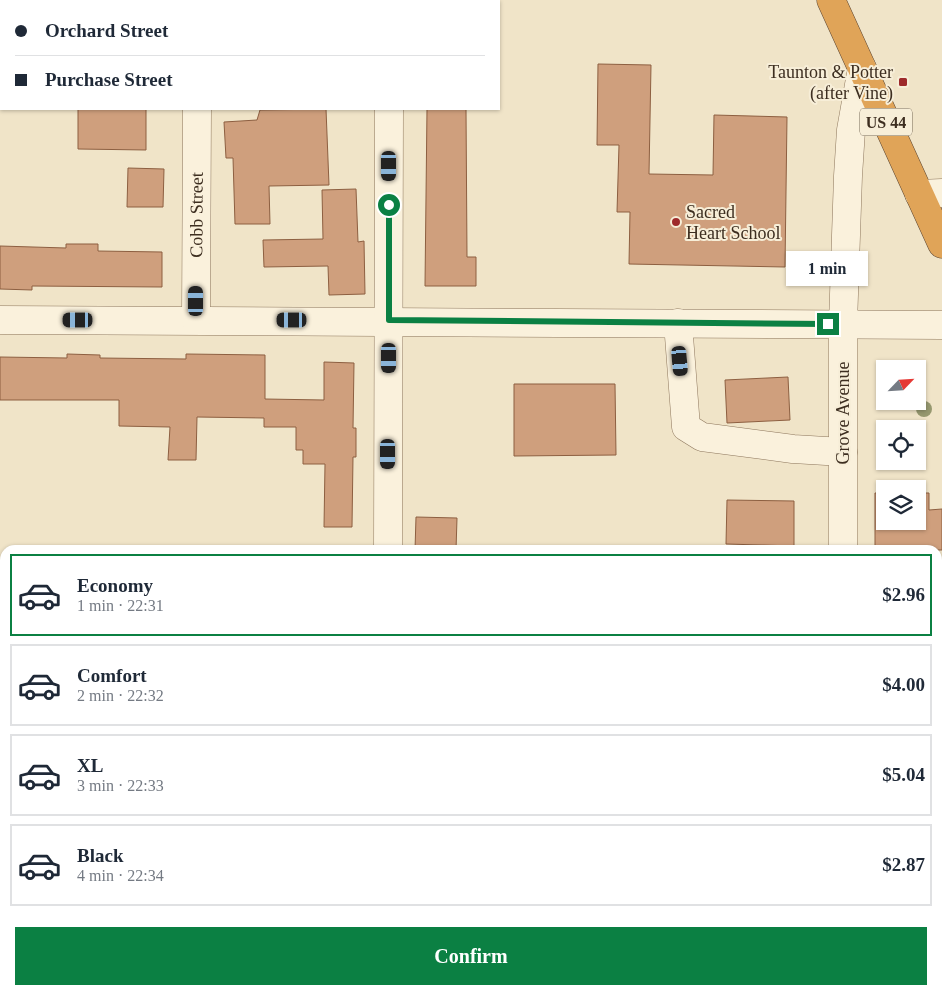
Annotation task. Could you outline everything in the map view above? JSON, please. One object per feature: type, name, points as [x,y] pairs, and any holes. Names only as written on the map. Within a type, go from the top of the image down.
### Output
[{"type":"highway","name":"US 44","points":[[831,0],[862,68],[931,194],[942,244]]},
{"type":"street","name":"Grove Avenue","points":[[843,545],[843,324],[851,130],[862,68]]},
{"type":"street","name":"Cobb Street","points":[[196,320],[197,110]]},
{"type":"street","points":[[388,545],[390,110]]},
{"type":"street","points":[[0,320],[389,320],[942,324]]},
{"type":"street","points":[[678,322],[686,427],[702,437],[793,449],[843,452]]},
{"type":"building","points":[[598,64],[651,65],[649,174],[713,175],[714,115],[787,117],[785,267],[629,264],[630,212],[617,212],[619,145],[597,145]]},
{"type":"building","points":[[78,110],[146,110],[146,150],[78,149]]},
{"type":"building","points":[[260,110],[326,110],[329,185],[269,186],[270,224],[235,224],[233,158],[226,158],[224,122],[257,120]]},
{"type":"building","points":[[427,110],[466,110],[467,257],[476,257],[476,286],[425,286]]},
{"type":"building","points":[[128,168],[164,169],[163,207],[127,207]]},
{"type":"building","points":[[356,189],[358,242],[364,241],[365,294],[329,295],[328,266],[264,267],[263,240],[323,239],[322,190]]},
{"type":"building","points":[[66,244],[98,244],[98,251],[162,252],[162,287],[32,286],[32,290],[0,289],[0,246],[66,248]]},
{"type":"building","points":[[67,354],[100,355],[100,358],[186,359],[186,354],[265,355],[265,399],[324,400],[324,362],[354,363],[353,428],[356,428],[356,457],[353,457],[352,527],[324,527],[325,464],[303,464],[303,450],[296,450],[296,427],[264,427],[264,418],[197,417],[196,460],[168,460],[170,427],[119,426],[119,400],[0,400],[0,357],[67,358]]},
{"type":"building","points":[[788,377],[790,420],[727,423],[725,380]]},
{"type":"building","points":[[514,384],[615,384],[616,455],[514,456]]},
{"type":"building","points":[[875,493],[876,530],[926,530],[926,493],[929,493],[929,510],[942,509],[942,545],[875,545]]},
{"type":"building","points":[[727,500],[794,501],[794,545],[726,544]]},
{"type":"building","points":[[416,517],[457,518],[456,545],[415,545]]},
{"type":"place","name":"Taunton & Potter (after Vine)","points":[[903,82]]},
{"type":"place","name":"Sacred Heart School","points":[[676,222]]},
{"type":"route","points":[[389,205],[389,320],[828,324]]}]
